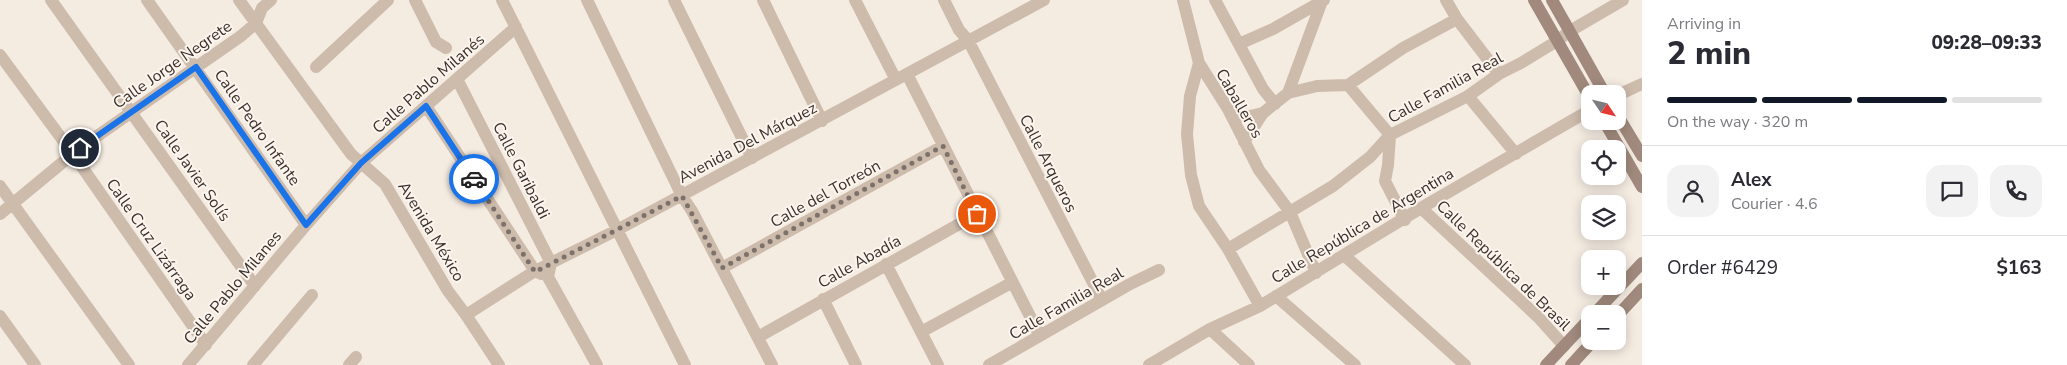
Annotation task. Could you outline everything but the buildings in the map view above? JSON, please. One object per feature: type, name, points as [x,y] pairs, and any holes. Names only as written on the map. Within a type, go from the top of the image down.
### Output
[{"type":"main road","points":[[1534,0],[1582,85]]},
{"type":"main road","points":[[1552,0],[1600,85]]},
{"type":"main road","points":[[1626,129],[1642,156]]},
{"type":"main road","points":[[1609,130],[1642,187]]},
{"type":"main road","points":[[1602,305],[1642,263]]},
{"type":"main road","points":[[1626,306],[1642,289]]},
{"type":"main road","points":[[1546,365],[1581,328]]},
{"type":"main road","points":[[1576,363],[1586,350]]},
{"type":"street","name":"Calle Javier Solís","points":[[51,0],[255,286]]},
{"type":"street","name":"Calle Pedro Infante","points":[[147,0],[306,225]]},
{"type":"street","name":"Avenida México","points":[[240,0],[351,154],[385,184],[448,291],[499,365]]},
{"type":"street","name":"Calle Jorge Negrete","points":[[0,214],[73,154],[256,23],[262,8],[271,0]]},
{"type":"street","points":[[316,67],[388,0]]},
{"type":"street","points":[[415,0],[436,42],[446,48]]},
{"type":"street","points":[[502,0],[685,365]]},
{"type":"street","points":[[587,0],[682,196],[772,365]]},
{"type":"street","points":[[674,0],[752,158]]},
{"type":"street","points":[[763,0],[822,121]]},
{"type":"street","points":[[855,0],[943,146],[1040,336]]},
{"type":"street","name":"Calle Arqueros","points":[[944,0],[959,30],[968,40],[1102,300]]},
{"type":"street","name":"Caballeros","points":[[1183,0],[1199,63],[1228,109],[1258,170],[1290,212],[1316,272]]},
{"type":"street","points":[[1214,0],[1264,89],[1275,104]]},
{"type":"street","points":[[1239,44],[1272,30],[1323,0]]},
{"type":"street","points":[[1288,93],[1323,0]]},
{"type":"street","points":[[1446,0],[1457,19],[1499,74]]},
{"type":"street","name":"Calle Familia Real","points":[[1228,249],[1333,186],[1370,157],[1390,135],[1468,96],[1499,74],[1521,63],[1622,0]]},
{"type":"street","name":"Avenida Del Márquez","points":[[466,315],[551,263],[822,121],[1040,1]]},
{"type":"street","points":[[1244,142],[1263,113],[1288,93],[1317,86],[1348,86],[1403,48],[1457,19]]},
{"type":"street","name":"Calle Pablo Milanés","points":[[361,163],[516,27]]},
{"type":"street","name":"Calle Cruz Lizárraga","points":[[0,55],[73,154],[206,345]]},
{"type":"street","points":[[1199,63],[1190,96],[1187,134],[1191,175],[1199,206],[1228,249],[1260,306]]},
{"type":"street","name":"Calle Garibaldi","points":[[458,79],[551,263]]},
{"type":"street","points":[[1626,91],[1642,84]]},
{"type":"street","points":[[1348,86],[1390,135],[1385,180],[1405,220]]},
{"type":"street","points":[[1468,96],[1516,154]]},
{"type":"street","points":[[426,106],[535,272],[548,277],[597,365]]},
{"type":"street","points":[[1228,109],[1242,116],[1263,113]]},
{"type":"street","name":"Calle República de Argentina","points":[[1149,365],[1210,329],[1260,306],[1422,208],[1581,115]]},
{"type":"street","name":"Calle del Torreón","points":[[722,268],[943,146]]},
{"type":"street","name":"Calle Pablo Milanes","points":[[188,365],[361,163]]},
{"type":"street","points":[[0,186],[128,365]]},
{"type":"street","name":"Calle República de Brasil","points":[[1422,208],[1538,318],[1564,346]]},
{"type":"street","name":"Calle Abadía","points":[[758,337],[977,214]]},
{"type":"street","points":[[1344,256],[1465,365]]},
{"type":"street","points":[[548,277],[551,263]]},
{"type":"street","points":[[886,264],[938,365]]},
{"type":"street","name":"Calle Familia Real","points":[[989,365],[1102,300],[1159,270]]},
{"type":"street","points":[[921,332],[1011,282]]},
{"type":"street","points":[[253,365],[312,295]]},
{"type":"street","points":[[1276,296],[1355,365]]},
{"type":"street","points":[[823,299],[856,365]]},
{"type":"street","points":[[0,316],[35,365]]},
{"type":"street","points":[[1210,329],[1248,365]]},
{"type":"way so far","points":[[474,179],[535,272],[682,196],[722,268],[943,146],[977,214]]},
{"type":"route","points":[[80,148],[196,67],[306,225],[361,163],[426,106],[474,179]]}]
